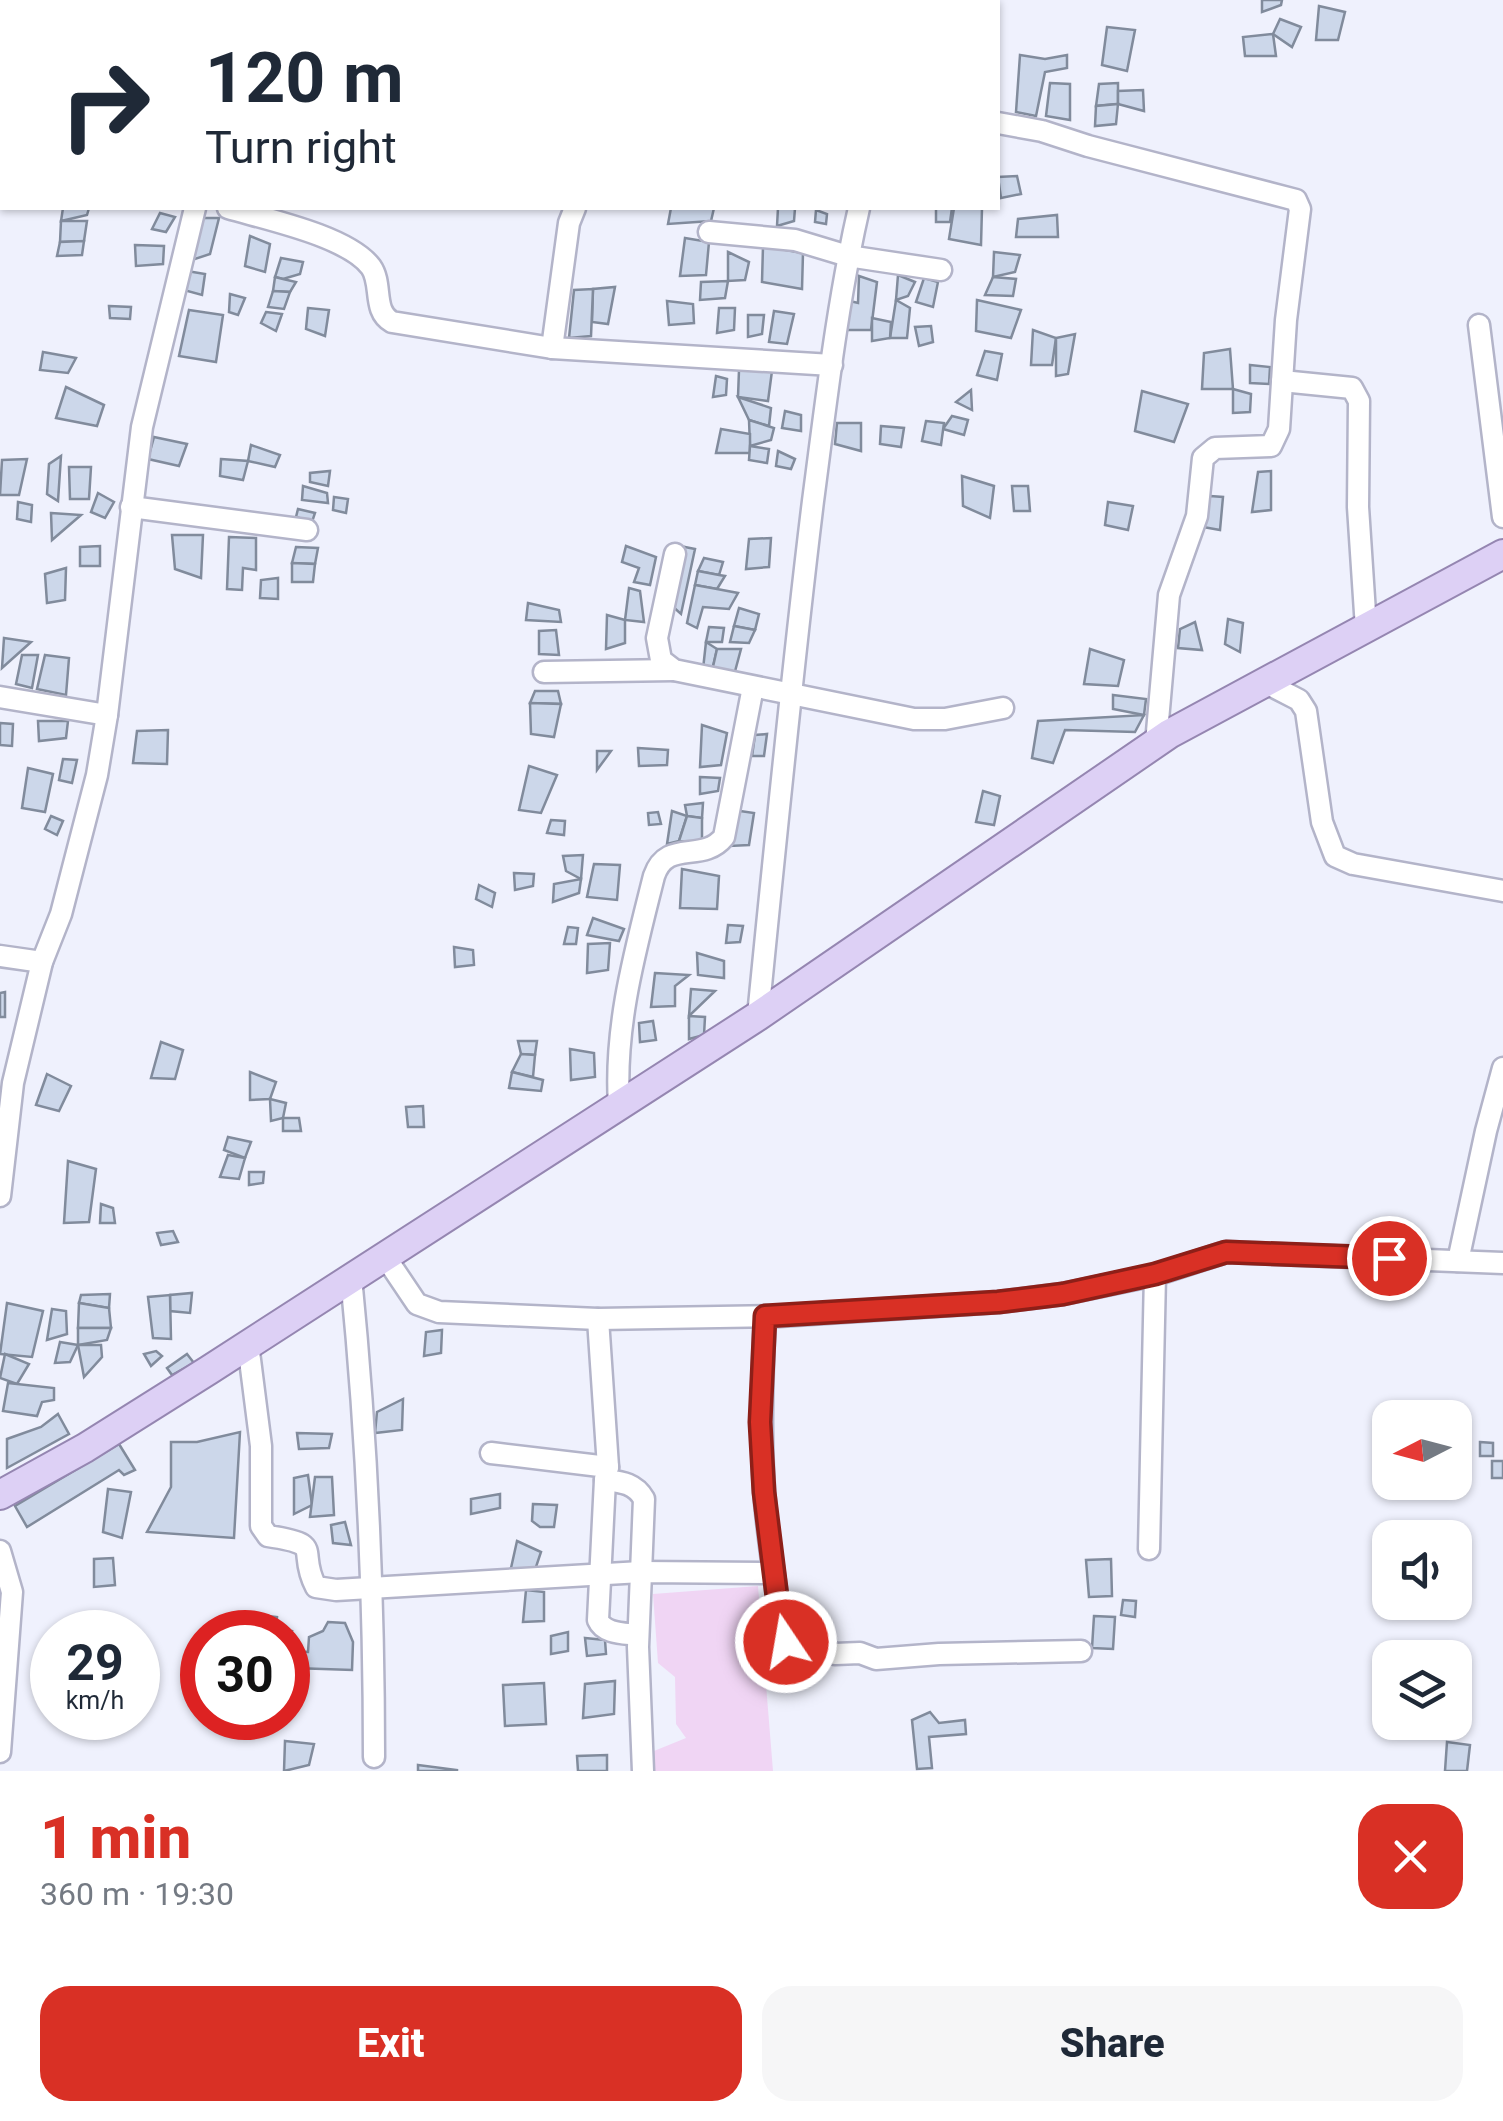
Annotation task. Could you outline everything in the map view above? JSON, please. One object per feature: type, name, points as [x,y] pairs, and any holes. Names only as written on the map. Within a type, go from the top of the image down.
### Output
[{"type":"main road","points":[[0,1495],[85,1448],[758,1016],[1156,743],[1503,554]]},
{"type":"street","points":[[1000,123],[1042,131],[1296,200],[1300,209],[1286,320],[1280,429],[1271,446],[1215,448],[1203,458],[1197,516],[1170,596],[1156,743]]},
{"type":"street","points":[[0,1196],[13,1083],[42,962],[61,914],[96,776],[108,715],[142,427],[195,210]]},
{"type":"street","points":[[234,210],[357,253],[374,271],[381,312],[392,322],[552,348],[832,365]]},
{"type":"street","points":[[552,348],[574,210]]},
{"type":"street","points":[[758,1016],[789,694],[832,365],[859,210]]},
{"type":"street","points":[[708,232],[794,240],[848,256],[941,270]]},
{"type":"street","points":[[1478,325],[1503,517]]},
{"type":"street","points":[[1282,381],[1352,388],[1356,392],[1366,628]]},
{"type":"street","points":[[131,508],[307,530]]},
{"type":"street","points":[[674,670],[661,660],[657,638],[675,554]]},
{"type":"street","points":[[544,672],[674,670],[914,719],[945,719],[1004,708]]},
{"type":"street","points":[[1264,682],[1299,700],[1306,711],[1322,822],[1334,856],[1353,864],[1503,890]]},
{"type":"street","points":[[619,1105],[616,1061],[620,1027],[654,876],[658,864],[671,854],[712,848],[724,837],[753,687]]},
{"type":"street","points":[[0,697],[108,715]]},
{"type":"street","points":[[0,956],[42,962]]},
{"type":"street","points":[[1458,1261],[1503,1068]]},
{"type":"street","points":[[384,1256],[417,1304],[439,1312],[598,1319],[765,1316],[998,1302],[1063,1294],[1155,1274],[1226,1252],[1503,1264]]},
{"type":"street","points":[[1149,1549],[1155,1274]]},
{"type":"street","points":[[351,1277],[364,1405],[374,1757]]},
{"type":"street","points":[[765,1316],[760,1422],[772,1573],[786,1642],[876,1659],[1081,1651]]},
{"type":"street","points":[[598,1319],[606,1474],[598,1624],[610,1631],[638,1635]]},
{"type":"street","points":[[248,1344],[261,1446],[259,1506],[264,1532],[304,1544],[316,1587],[336,1590],[641,1572],[772,1573]]},
{"type":"street","points":[[492,1454],[606,1474],[639,1490],[644,1499],[638,1635],[643,1771]]},
{"type":"street","points":[[0,1551],[12,1592],[0,1752]]},
{"type":"shaded area","points":[[758,1586],[773,1771],[652,1771],[654,1751],[686,1738],[676,1724],[675,1677],[658,1663],[653,1594]]},
{"type":"building","points":[[1262,0],[1282,0],[1281,5],[1262,12]]},
{"type":"building","points":[[1319,6],[1345,12],[1338,40],[1316,40]]},
{"type":"building","points":[[1280,19],[1301,27],[1292,47],[1273,34]]},
{"type":"building","points":[[1107,27],[1135,30],[1127,71],[1102,65]]},
{"type":"building","points":[[1273,34],[1276,56],[1245,56],[1243,37]]},
{"type":"building","points":[[1020,55],[1045,59],[1067,55],[1067,68],[1045,72],[1036,116],[1016,112]]},
{"type":"building","points":[[1050,83],[1070,84],[1070,120],[1046,116]]},
{"type":"building","points":[[1118,83],[1118,104],[1096,106],[1099,84]]},
{"type":"building","points":[[1143,90],[1144,111],[1118,104],[1118,91]]},
{"type":"building","points":[[1118,104],[1116,124],[1095,126],[1096,106]]},
{"type":"building","points":[[1017,176],[1021,194],[1001,198],[1000,177]]},
{"type":"building","points":[[63,210],[88,210],[87,215],[61,221]]},
{"type":"building","points":[[671,210],[714,210],[711,221],[668,224]]},
{"type":"building","points":[[778,210],[795,210],[794,221],[777,226]]},
{"type":"building","points":[[816,210],[827,214],[826,224],[815,222]]},
{"type":"building","points":[[936,210],[952,210],[950,222],[936,222]]},
{"type":"building","points":[[954,210],[982,210],[981,245],[949,239]]},
{"type":"building","points":[[160,213],[175,217],[166,232],[152,229]]},
{"type":"building","points":[[1057,215],[1058,237],[1016,237],[1018,219]]},
{"type":"building","points":[[200,218],[219,218],[210,254],[192,260]]},
{"type":"building","points":[[61,221],[87,221],[84,241],[60,242]]},
{"type":"building","points":[[250,236],[270,244],[265,272],[245,266]]},
{"type":"building","points":[[685,238],[709,242],[706,275],[680,276]]},
{"type":"building","points":[[84,241],[82,255],[57,256],[60,242]]},
{"type":"building","points":[[135,245],[164,246],[163,264],[136,266]]},
{"type":"building","points":[[763,246],[803,253],[802,289],[762,282]]},
{"type":"building","points":[[728,252],[749,262],[745,280],[728,281]]},
{"type":"building","points":[[994,252],[1020,255],[1015,272],[993,277]]},
{"type":"building","points":[[281,258],[303,262],[300,274],[275,277]]},
{"type":"building","points":[[187,271],[205,274],[202,295],[180,289]]},
{"type":"building","points":[[898,275],[915,282],[908,296],[896,300]]},
{"type":"building","points":[[859,276],[877,282],[871,330],[844,330],[850,301],[858,303]]},
{"type":"building","points":[[275,277],[296,282],[290,292],[273,291]]},
{"type":"building","points":[[993,277],[1016,279],[1013,296],[985,295]]},
{"type":"building","points":[[924,278],[938,282],[933,307],[916,302]]},
{"type":"building","points":[[728,281],[725,298],[700,300],[701,282]]},
{"type":"building","points":[[615,287],[608,324],[592,322],[593,289]]},
{"type":"building","points":[[593,289],[591,336],[569,338],[574,290]]},
{"type":"building","points":[[273,291],[290,292],[284,309],[268,307]]},
{"type":"building","points":[[230,294],[245,298],[238,315],[229,312]]},
{"type":"building","points":[[896,300],[910,308],[907,338],[890,338]]},
{"type":"building","points":[[977,300],[1021,310],[1011,338],[976,331]]},
{"type":"building","points":[[667,301],[693,304],[694,323],[669,325]]},
{"type":"building","points":[[109,306],[131,307],[130,319],[110,318]]},
{"type":"building","points":[[308,308],[329,310],[325,336],[306,329]]},
{"type":"building","points":[[719,308],[735,308],[734,330],[717,333]]},
{"type":"building","points":[[189,310],[223,315],[216,362],[179,356]]},
{"type":"building","points":[[774,311],[794,314],[787,344],[769,342]]},
{"type":"building","points":[[266,312],[282,314],[276,331],[261,323]]},
{"type":"building","points":[[748,315],[764,315],[762,334],[748,337]]},
{"type":"building","points":[[872,318],[891,322],[890,338],[872,341]]},
{"type":"building","points":[[931,326],[933,342],[919,346],[915,327]]},
{"type":"building","points":[[1033,330],[1056,338],[1052,365],[1031,365]]},
{"type":"building","points":[[1075,334],[1068,374],[1056,376],[1056,338]]},
{"type":"building","points":[[1230,349],[1233,389],[1202,389],[1204,353]]},
{"type":"building","points":[[985,351],[1002,354],[997,380],[977,375]]},
{"type":"building","points":[[43,352],[76,358],[68,373],[40,370]]},
{"type":"building","points":[[1250,365],[1270,367],[1269,384],[1250,383]]},
{"type":"building","points":[[739,370],[772,371],[768,401],[738,397]]},
{"type":"building","points":[[716,376],[727,379],[726,395],[713,397]]},
{"type":"building","points":[[66,387],[104,405],[97,426],[56,418]]},
{"type":"building","points":[[1233,389],[1251,394],[1250,412],[1233,413]]},
{"type":"building","points":[[971,390],[972,410],[956,402]]},
{"type":"building","points":[[1142,391],[1188,404],[1174,442],[1135,431]]},
{"type":"building","points":[[738,397],[771,408],[769,426],[749,420]]},
{"type":"building","points":[[785,411],[801,415],[801,431],[782,428]]},
{"type":"building","points":[[952,416],[968,420],[964,435],[943,429]]},
{"type":"building","points":[[749,420],[774,428],[771,440],[750,446]]},
{"type":"building","points":[[926,421],[944,423],[941,445],[922,441]]},
{"type":"building","points":[[837,423],[861,423],[861,451],[835,444]]},
{"type":"building","points":[[881,426],[904,428],[901,447],[880,444]]},
{"type":"building","points":[[721,429],[750,434],[750,453],[716,453]]},
{"type":"building","points":[[154,437],[187,444],[179,466],[148,459]]},
{"type":"building","points":[[251,445],[280,455],[275,467],[248,461]]},
{"type":"building","points":[[750,446],[769,449],[767,463],[749,460]]},
{"type":"building","points":[[778,451],[795,459],[791,469],[776,466]]},
{"type":"building","points":[[61,456],[58,501],[47,494],[49,464]]},
{"type":"building","points":[[27,459],[19,495],[0,495],[2,460]]},
{"type":"building","points":[[221,459],[248,461],[243,480],[220,476]]},
{"type":"building","points":[[69,467],[91,467],[89,499],[70,499]]},
{"type":"building","points":[[330,471],[328,486],[310,482],[310,473]]},
{"type":"building","points":[[1271,471],[1271,510],[1252,512],[1258,472]]},
{"type":"building","points":[[962,476],[994,486],[990,518],[963,506]]},
{"type":"building","points":[[303,486],[327,493],[328,503],[302,500]]},
{"type":"building","points":[[1012,486],[1028,486],[1030,511],[1014,511]]},
{"type":"building","points":[[98,493],[114,502],[105,518],[91,512]]},
{"type":"building","points":[[1210,496],[1223,497],[1220,530],[1203,527]]},
{"type":"building","points":[[334,497],[348,499],[346,513],[333,510]]},
{"type":"building","points":[[18,502],[32,505],[31,522],[17,519]]},
{"type":"building","points":[[1108,502],[1133,506],[1128,530],[1105,525]]},
{"type":"building","points":[[298,509],[315,513],[312,522],[296,517]]},
{"type":"building","points":[[51,513],[81,515],[52,540]]},
{"type":"building","points":[[172,535],[203,535],[201,578],[175,569]]},
{"type":"building","points":[[229,537],[256,538],[256,570],[243,568],[242,590],[227,589]]},
{"type":"building","points":[[771,538],[769,567],[746,569],[749,539]]},
{"type":"building","points":[[100,546],[100,566],[80,566],[80,547]]},
{"type":"building","points":[[626,546],[656,557],[650,585],[634,582],[639,568],[622,562]]},
{"type":"building","points":[[296,547],[318,548],[315,564],[292,563]]},
{"type":"building","points":[[685,547],[695,549],[681,614],[671,605]]},
{"type":"building","points":[[704,558],[723,562],[719,575],[698,571]]},
{"type":"building","points":[[292,563],[315,564],[313,582],[292,582]]},
{"type":"building","points":[[66,568],[65,600],[47,603],[45,574]]},
{"type":"building","points":[[698,571],[725,576],[717,589],[695,585]]},
{"type":"building","points":[[278,578],[278,599],[260,598],[261,580]]},
{"type":"building","points":[[695,585],[738,593],[729,609],[703,607],[697,628],[687,623]]},
{"type":"building","points":[[629,588],[640,591],[644,622],[625,620]]},
{"type":"building","points":[[528,603],[559,610],[561,622],[526,620]]},
{"type":"building","points":[[739,608],[759,614],[755,630],[734,626]]},
{"type":"building","points":[[607,615],[625,620],[625,643],[606,649]]},
{"type":"building","points":[[1228,619],[1243,623],[1240,652],[1225,644]]},
{"type":"building","points":[[1195,622],[1202,650],[1178,648],[1180,629]]},
{"type":"building","points":[[734,626],[755,630],[749,643],[730,642]]},
{"type":"building","points":[[709,627],[724,628],[722,642],[706,642]]},
{"type":"building","points":[[556,630],[559,655],[539,654],[539,631]]},
{"type":"building","points":[[4,638],[31,642],[2,668]]},
{"type":"building","points":[[706,642],[717,649],[712,671],[703,669]]},
{"type":"building","points":[[717,649],[741,649],[734,675],[712,671]]},
{"type":"building","points":[[1090,649],[1124,660],[1118,686],[1084,684]]},
{"type":"building","points":[[22,655],[38,655],[32,688],[16,684]]},
{"type":"building","points":[[45,655],[69,658],[66,695],[37,689]]},
{"type":"building","points":[[535,691],[558,691],[561,704],[530,703]]},
{"type":"building","points":[[1113,695],[1146,699],[1144,715],[1113,709]]},
{"type":"building","points":[[530,703],[561,704],[554,737],[531,734]]},
{"type":"building","points":[[1144,715],[1135,732],[1065,730],[1053,763],[1032,758],[1038,721]]},
{"type":"building","points":[[38,721],[68,721],[66,738],[39,741]]},
{"type":"building","points":[[0,723],[13,724],[12,746],[0,745]]},
{"type":"building","points":[[702,725],[727,733],[721,765],[700,767]]},
{"type":"building","points":[[168,730],[167,764],[133,763],[137,731]]},
{"type":"building","points":[[767,734],[764,756],[752,756],[755,735]]},
{"type":"building","points":[[638,748],[668,750],[667,765],[639,766]]},
{"type":"building","points":[[597,751],[611,751],[597,770]]},
{"type":"building","points":[[63,759],[77,760],[72,783],[59,780]]},
{"type":"building","points":[[529,766],[557,775],[541,813],[519,810]]},
{"type":"building","points":[[28,768],[53,774],[45,812],[22,808]]},
{"type":"building","points":[[700,777],[720,778],[718,791],[700,794]]},
{"type":"building","points":[[983,791],[1000,796],[994,825],[976,822]]},
{"type":"building","points":[[703,803],[702,818],[687,816],[685,805]]},
{"type":"building","points":[[672,811],[687,816],[679,841],[667,844]]},
{"type":"building","points":[[740,811],[754,813],[749,845],[730,846]]},
{"type":"building","points":[[658,812],[661,824],[649,825],[648,813]]},
{"type":"building","points":[[51,816],[63,821],[57,835],[45,829]]},
{"type":"building","points":[[687,816],[702,818],[702,843],[679,841]]},
{"type":"building","points":[[551,820],[565,821],[564,835],[547,833]]},
{"type":"building","points":[[583,855],[581,879],[566,871],[563,856]]},
{"type":"building","points":[[594,864],[620,865],[617,900],[587,897]]},
{"type":"building","points":[[682,869],[719,876],[717,909],[680,908]]},
{"type":"building","points":[[514,873],[534,874],[533,886],[515,890]]},
{"type":"building","points":[[581,879],[579,893],[553,902],[554,884]]},
{"type":"building","points":[[479,885],[495,893],[492,907],[476,899]]},
{"type":"building","points":[[593,918],[624,929],[619,941],[587,935]]},
{"type":"building","points":[[728,925],[743,926],[740,942],[726,943]]},
{"type":"building","points":[[568,927],[578,928],[576,944],[564,944]]},
{"type":"building","points":[[610,943],[608,970],[587,973],[588,944]]},
{"type":"building","points":[[454,947],[473,950],[474,965],[455,967]]},
{"type":"building","points":[[697,953],[724,961],[724,978],[698,975]]},
{"type":"building","points":[[655,973],[689,975],[675,986],[675,1006],[651,1007]]},
{"type":"building","points":[[691,989],[715,991],[689,1016]]},
{"type":"building","points":[[5,992],[5,1017],[0,1017],[0,993]]},
{"type":"building","points":[[689,1016],[705,1017],[704,1035],[689,1039]]},
{"type":"building","points":[[653,1021],[656,1040],[640,1042],[639,1023]]},
{"type":"building","points":[[518,1041],[537,1041],[535,1055],[521,1054]]},
{"type":"building","points":[[161,1042],[183,1050],[175,1079],[151,1078]]},
{"type":"building","points":[[570,1049],[594,1053],[595,1077],[571,1080]]},
{"type":"building","points":[[521,1054],[535,1055],[533,1077],[512,1072]]},
{"type":"building","points":[[250,1072],[276,1082],[270,1099],[250,1100]]},
{"type":"building","points":[[512,1072],[543,1080],[541,1091],[509,1088]]},
{"type":"building","points":[[47,1074],[71,1086],[59,1111],[36,1105]]},
{"type":"building","points":[[270,1099],[286,1103],[283,1118],[271,1121]]},
{"type":"building","points":[[423,1106],[424,1127],[408,1127],[406,1107]]},
{"type":"building","points":[[283,1118],[299,1118],[301,1131],[283,1131]]},
{"type":"building","points":[[228,1137],[251,1142],[245,1158],[224,1150]]},
{"type":"building","points":[[228,1155],[245,1158],[239,1179],[220,1177]]},
{"type":"building","points":[[68,1161],[96,1169],[89,1222],[64,1223]]},
{"type":"building","points":[[249,1172],[264,1172],[263,1183],[249,1185]]},
{"type":"building","points":[[101,1204],[113,1208],[115,1223],[100,1223]]},
{"type":"building","points":[[173,1231],[178,1242],[161,1245],[157,1233]]},
{"type":"building","points":[[192,1293],[190,1313],[170,1311],[170,1295]]},
{"type":"building","points":[[110,1294],[109,1308],[79,1303],[81,1295]]},
{"type":"building","points":[[170,1295],[171,1339],[153,1338],[148,1297]]},
{"type":"building","points":[[7,1303],[43,1311],[32,1357],[0,1354]]},
{"type":"building","points":[[79,1303],[109,1308],[111,1328],[78,1328]]},
{"type":"building","points":[[52,1309],[66,1311],[67,1334],[47,1340]]},
{"type":"building","points":[[78,1328],[111,1328],[107,1340],[78,1345]]},
{"type":"building","points":[[442,1330],[441,1353],[424,1356],[426,1332]]},
{"type":"building","points":[[60,1342],[78,1345],[70,1362],[55,1363]]},
{"type":"building","points":[[78,1345],[101,1345],[102,1357],[84,1377]]},
{"type":"building","points":[[156,1351],[162,1356],[151,1366],[144,1354]]},
{"type":"building","points":[[5,1354],[29,1364],[17,1384],[0,1378]]},
{"type":"building","points":[[187,1354],[194,1363],[172,1375],[167,1368]]},
{"type":"building","points":[[8,1383],[54,1388],[54,1400],[42,1402],[37,1416],[3,1411]]},
{"type":"building","points":[[403,1399],[402,1430],[375,1433],[377,1412]]},
{"type":"building","points":[[58,1414],[69,1434],[7,1468],[7,1439],[41,1427]]},
{"type":"building","points":[[240,1432],[234,1538],[147,1532],[171,1487],[171,1442],[197,1442]]},
{"type":"building","points":[[297,1433],[332,1434],[329,1448],[299,1449]]},
{"type":"building","points":[[1480,1442],[1493,1443],[1493,1456],[1480,1456]]},
{"type":"building","points":[[119,1444],[135,1470],[124,1475],[119,1470],[27,1527],[15,1506]]},
{"type":"building","points":[[1492,1461],[1503,1461],[1503,1478],[1492,1478]]},
{"type":"building","points":[[308,1475],[312,1505],[294,1514],[294,1478]]},
{"type":"building","points":[[315,1477],[332,1477],[334,1515],[310,1517]]},
{"type":"building","points":[[108,1489],[131,1492],[122,1538],[103,1532]]},
{"type":"building","points":[[500,1494],[500,1508],[471,1514],[471,1499]]},
{"type":"building","points":[[533,1504],[557,1505],[554,1527],[540,1527],[532,1521]]},
{"type":"building","points":[[345,1522],[351,1545],[333,1543],[331,1525]]},
{"type":"building","points":[[517,1541],[541,1552],[535,1570],[511,1568]]},
{"type":"building","points":[[113,1558],[115,1585],[94,1587],[94,1559]]},
{"type":"building","points":[[1111,1559],[1112,1596],[1089,1597],[1086,1560]]},
{"type":"building","points":[[526,1590],[544,1592],[544,1621],[523,1622]]},
{"type":"building","points":[[1123,1600],[1136,1601],[1135,1617],[1121,1615]]},
{"type":"building","points":[[1094,1616],[1115,1617],[1113,1649],[1092,1648]]},
{"type":"building","points":[[328,1622],[345,1623],[353,1642],[352,1670],[310,1669],[310,1637],[323,1631]]},
{"type":"building","points":[[568,1632],[568,1651],[551,1654],[551,1636]]},
{"type":"building","points":[[585,1638],[605,1640],[606,1654],[587,1656]]},
{"type":"building","points":[[615,1681],[614,1714],[583,1718],[585,1684]]},
{"type":"building","points":[[544,1683],[546,1724],[505,1726],[503,1685]]},
{"type":"building","points":[[930,1712],[939,1723],[965,1720],[966,1734],[929,1737],[932,1768],[917,1769],[912,1720]]},
{"type":"building","points":[[285,1741],[314,1744],[309,1765],[284,1771]]},
{"type":"building","points":[[1447,1742],[1470,1745],[1467,1771],[1445,1771]]},
{"type":"building","points":[[607,1755],[607,1771],[578,1771],[577,1756]]},
{"type":"building","points":[[418,1765],[457,1770],[457,1771],[418,1771]]},
{"type":"route","points":[[786,1642],[772,1573],[764,1492],[760,1422],[765,1316],[998,1302],[1063,1294],[1155,1274],[1226,1252],[1389,1258]]}]
